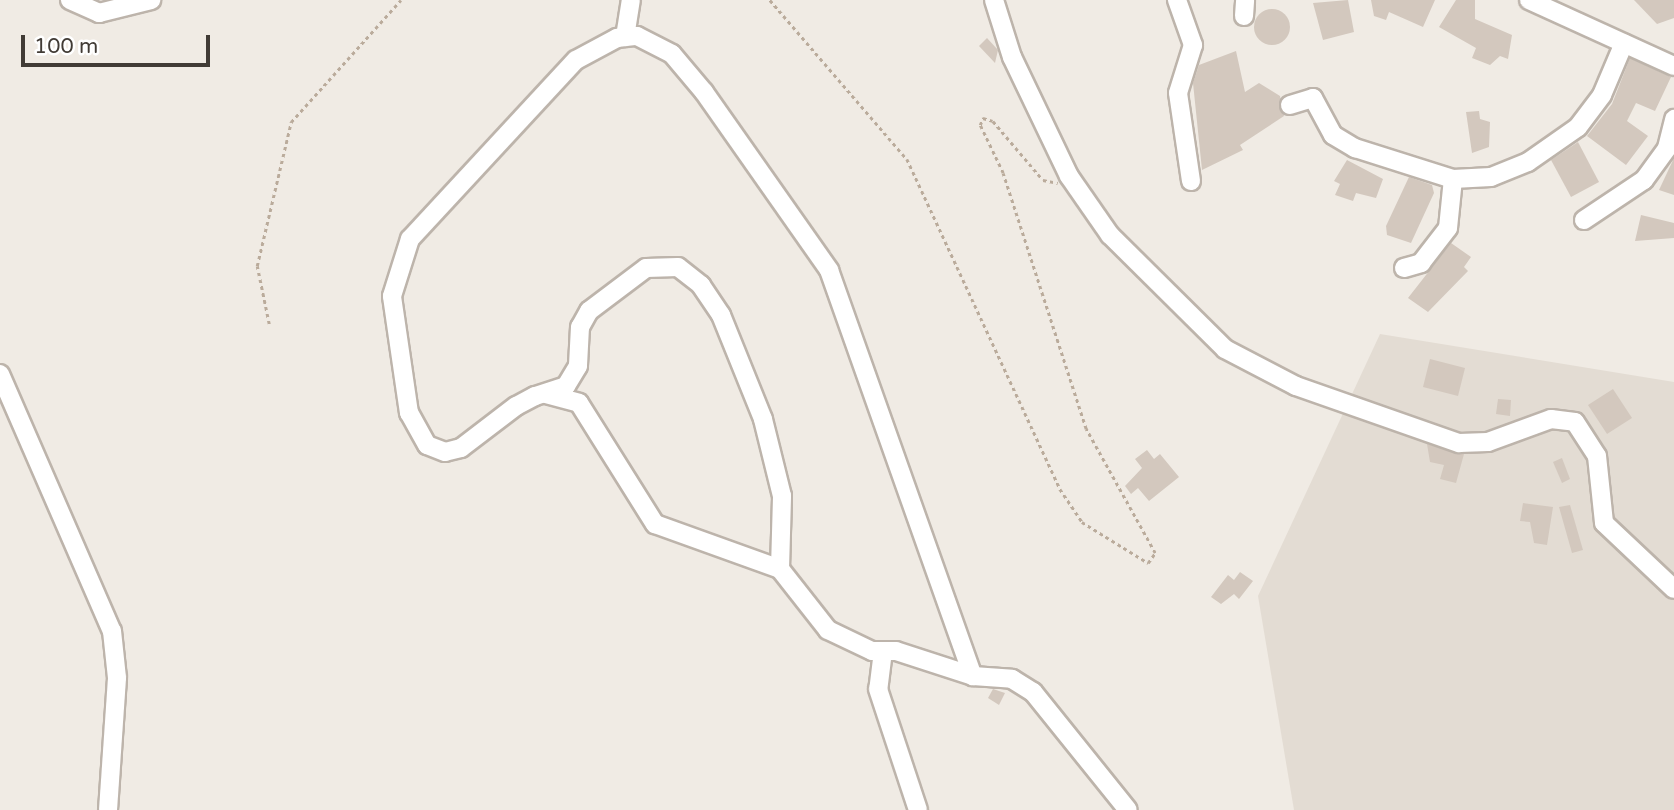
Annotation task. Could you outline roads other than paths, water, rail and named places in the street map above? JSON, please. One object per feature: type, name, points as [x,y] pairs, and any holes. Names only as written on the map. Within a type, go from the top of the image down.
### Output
[{"type":"street","points":[[70,0],[99,13],[151,0]]},
{"type":"street","points":[[625,37],[631,0]]},
{"type":"street","points":[[994,0],[1012,57],[1069,176],[1110,235],[1164,292],[1225,349],[1263,370],[1374,417],[1459,443],[1488,442],[1551,419],[1574,422],[1597,456],[1604,523],[1674,589]]},
{"type":"street","points":[[1177,0],[1193,45],[1178,93],[1191,181]]},
{"type":"street","points":[[1530,0],[1672,64]]},
{"type":"street","points":[[780,569],[782,496],[763,419],[721,314],[691,275],[662,264],[646,268],[589,311],[580,327],[578,366],[566,386],[516,406],[461,448],[445,452],[427,445],[409,413],[394,345],[396,273],[426,217],[545,91],[583,56],[625,37],[673,54],[762,167],[829,270],[973,676]]},
{"type":"street","points":[[1290,106],[1313,97],[1343,143],[1453,179],[1505,173],[1564,139],[1602,95],[1625,43]]},
{"type":"street","points":[[1584,220],[1639,185],[1670,150],[1674,119]]},
{"type":"street","points":[[1404,268],[1421,262],[1448,228],[1453,179]]},
{"type":"street","points":[[0,374],[112,631],[117,678],[108,810]]},
{"type":"street","points":[[546,394],[579,403],[655,524],[780,569],[817,622],[858,646],[973,676],[1012,679],[1033,692],[1128,810]]},
{"type":"street","points":[[883,652],[878,688],[918,810]]},
{"type":"street","points":[[907,775],[909,810]]}]
